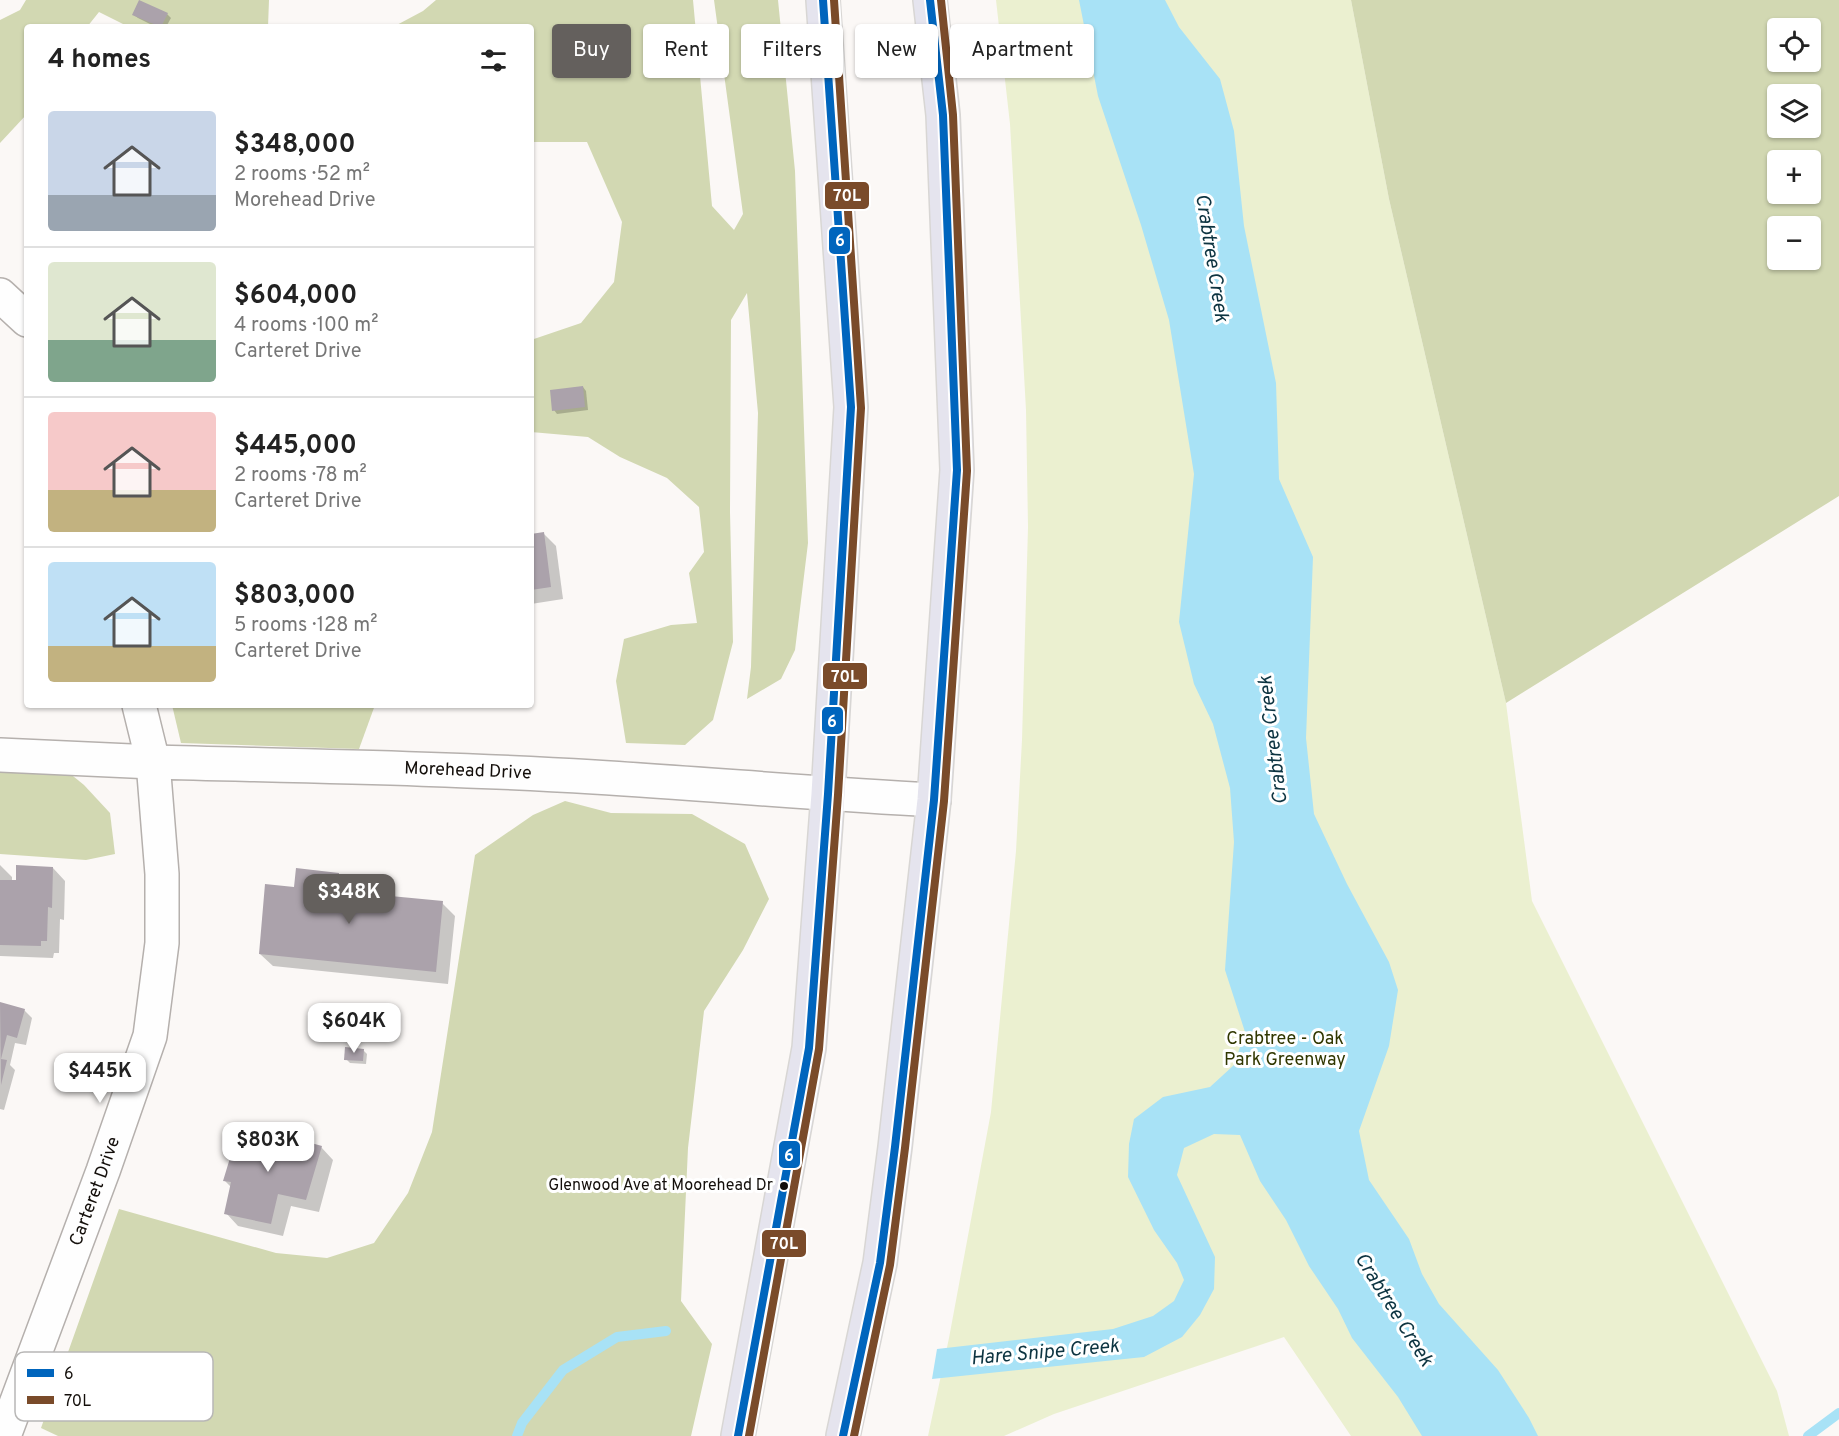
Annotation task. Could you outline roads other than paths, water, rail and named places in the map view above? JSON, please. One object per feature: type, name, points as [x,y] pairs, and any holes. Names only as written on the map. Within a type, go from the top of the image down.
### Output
[{"type":"highway","points":[[738,1436],[808,1048],[828,794],[851,407],[823,0]]},
{"type":"highway","points":[[843,1436],[880,1263],[934,800],[957,470],[943,115],[930,0]]},
{"type":"street","points":[[0,294],[24,317]]},
{"type":"street","name":"Carteret Drive","points":[[35,1352],[103,1171],[150,1036],[162,932],[162,874],[153,762],[140,708]]},
{"type":"street","name":"Morehead Drive","points":[[0,755],[582,777],[934,800]]},
{"type":"street","name":"Carteret Drive","points":[[4,1436],[15,1407]]},
{"type":"water","name":"Crabtree Creek","points":[[1079,0],[1165,0],[1179,27],[1220,79],[1234,131],[1244,226],[1276,383],[1279,479],[1313,557],[1306,738],[1314,814],[1347,884],[1389,962],[1398,990],[1389,1046],[1359,1131],[1369,1180],[1409,1239],[1422,1274],[1439,1304],[1498,1370],[1538,1436],[1422,1436],[1398,1397],[1352,1338],[1338,1309],[1309,1266],[1286,1220],[1260,1181],[1240,1135],[1214,1134],[1184,1148],[1177,1175],[1215,1257],[1214,1289],[1200,1315],[1182,1337],[1144,1357],[932,1379],[937,1349],[1113,1329],[1153,1316],[1174,1301],[1184,1280],[1177,1263],[1154,1230],[1128,1177],[1129,1144],[1134,1119],[1163,1097],[1210,1087],[1234,1065],[1245,1032],[1225,970],[1234,842],[1230,788],[1213,724],[1194,684],[1179,622],[1194,474],[1169,320],[1141,225],[1098,96],[1094,76],[1094,24],[1084,24]]},
{"type":"waterway","name":"Hare Snipe Creek","points":[[517,1436],[522,1423],[563,1370],[617,1337],[666,1331]]},
{"type":"waterway","points":[[1808,1436],[1839,1413]]},
{"type":"place","name":"Glenwood Ave at Moorehead Dr","points":[[784,1186]]},
{"type":"park label","name":"Crabtree - Oak Park Greenway","points":[[1285,1049]]}]
